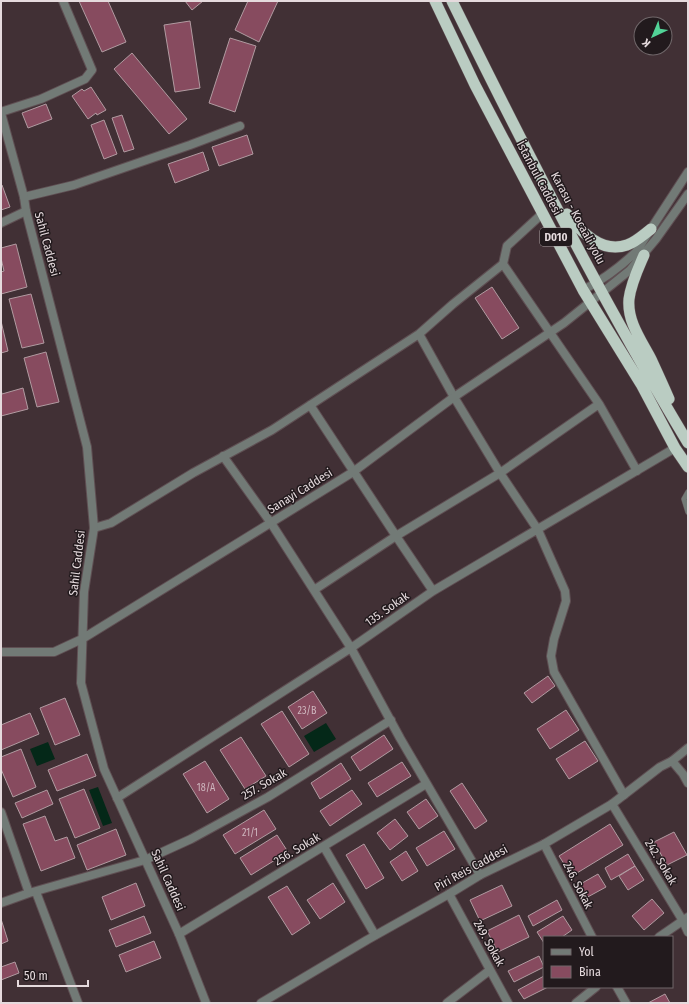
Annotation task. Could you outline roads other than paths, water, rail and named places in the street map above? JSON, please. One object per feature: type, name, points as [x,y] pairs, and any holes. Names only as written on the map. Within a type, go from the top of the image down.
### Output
[{"type":"highway","name":"İstanbul Caddesi","points":[[434,1],[475,85],[583,290],[641,384],[675,448],[688,467]]},
{"type":"highway","name":"Karasu - Kocaali yolu","points":[[452,1],[544,183],[602,293],[688,442]]},
{"type":"highway","points":[[544,183],[577,228],[589,238],[601,245],[617,247],[626,246],[651,230]]},
{"type":"highway","points":[[644,255],[631,285],[629,300],[630,314],[635,329],[651,359],[688,442]]},
{"type":"street","points":[[1,112],[41,99],[85,79],[92,70],[63,1]]},
{"type":"street","name":"Sahil Caddesi","points":[[1,112],[87,447],[94,528],[84,592],[81,683],[104,770],[179,934],[206,1003]]},
{"type":"street","points":[[24,197],[74,185],[240,126]]},
{"type":"street","points":[[583,290],[626,262],[636,252],[688,172]]},
{"type":"street","name":"Sanayi Caddesi","points":[[1,652],[54,652],[82,639],[353,472],[454,397],[551,333],[630,270],[656,240],[688,194]]},
{"type":"street","points":[[1,223],[26,211]]},
{"type":"street","points":[[94,528],[111,523],[193,473],[272,430],[419,334],[453,304],[503,264],[508,246],[543,213]]},
{"type":"street","points":[[503,264],[600,404],[637,471]]},
{"type":"street","points":[[419,334],[454,397],[500,473],[538,530],[566,596],[566,601],[554,639],[551,656],[554,672],[624,795]]},
{"type":"street","points":[[314,590],[396,536],[500,473],[600,404]]},
{"type":"street","points":[[310,405],[353,472],[434,591]]},
{"type":"street","name":"135. Sokak","points":[[117,798],[351,648],[434,591],[675,448]]},
{"type":"street","points":[[223,456],[270,523],[351,648],[426,784],[480,875]]},
{"type":"street","name":"257. Sokak","points":[[1,903],[32,892],[145,860],[191,839],[268,797],[391,720]]},
{"type":"street","name":"Piri Reis Caddesi","points":[[261,1003],[480,875],[544,844],[612,804],[660,767],[672,761],[688,748]]},
{"type":"street","points":[[672,761],[683,774],[688,783]]},
{"type":"street","name":"256. Sokak","points":[[179,934],[426,784]]},
{"type":"street","name":"242. Sokak","points":[[612,804],[685,919],[688,932]]},
{"type":"street","points":[[1,812],[78,1003]]},
{"type":"street","name":"246. Sokak","points":[[544,844],[591,936]]},
{"type":"street","points":[[324,846],[375,935]]},
{"type":"street","name":"249. Sokak","points":[[449,894],[508,1003]]},
{"type":"street","points":[[660,936],[685,919]]},
{"type":"street","points":[[447,1003],[490,970]]},
{"type":"street","points":[[576,1003],[595,988]]},
{"type":"street","points":[[618,988],[626,1003]]},
{"type":"lane","points":[[688,492],[684,499],[688,512]]}]
